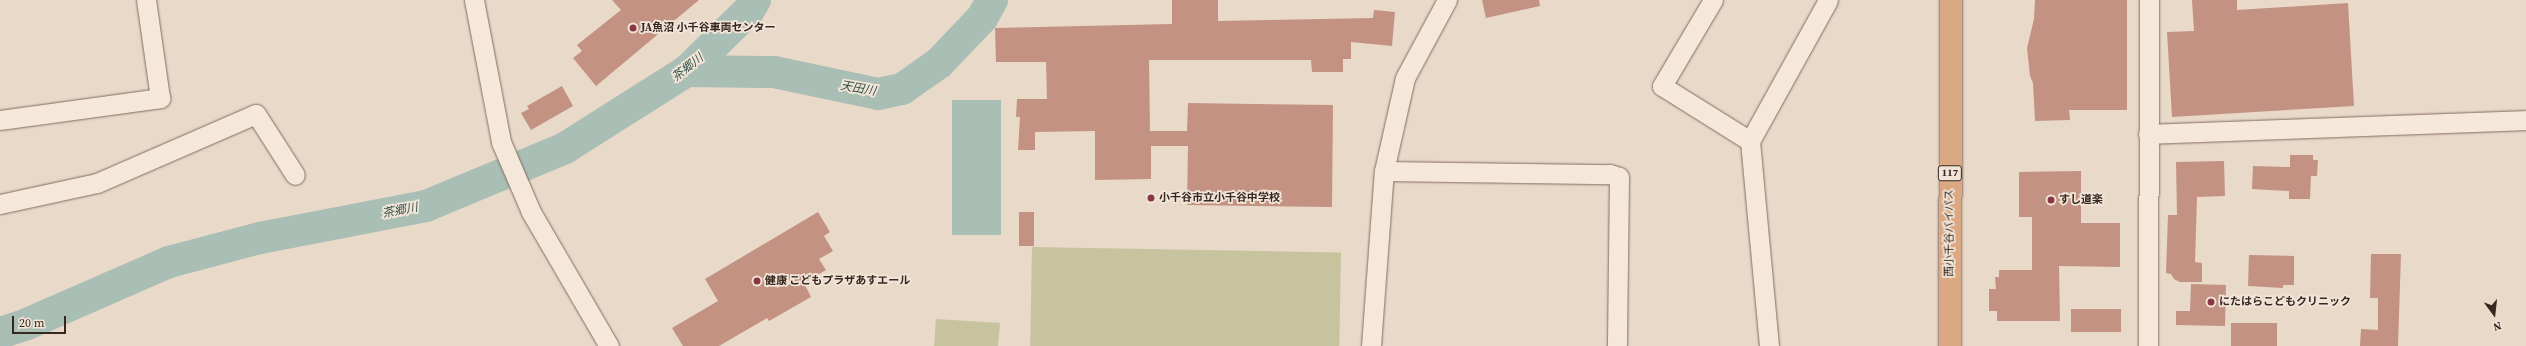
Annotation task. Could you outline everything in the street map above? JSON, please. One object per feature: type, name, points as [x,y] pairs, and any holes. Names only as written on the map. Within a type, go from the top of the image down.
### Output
[{"type":"highway","name":"西小千谷バイパス","points":[[1950,346],[1951,0]]},
{"type":"street","points":[[0,120],[160,98],[146,0]]},
{"type":"street","points":[[474,0],[501,142],[531,212],[609,346]]},
{"type":"street","points":[[1371,346],[1384,171],[1404,78],[1447,0]]},
{"type":"street","points":[[1713,0],[1662,86],[1750,141]]},
{"type":"street","points":[[1769,346],[1750,141],[1828,0]]},
{"type":"street","points":[[2148,346],[2149,0]]},
{"type":"street","points":[[0,204],[97,183],[256,114],[295,175]]},
{"type":"street","points":[[2148,134],[2526,120]]},
{"type":"street","points":[[1384,171],[1610,174],[1619,177],[1617,346]]},
{"type":"shaded area","points":[[952,100],[1001,100],[1001,235],[952,235]]},
{"type":"shaded area","points":[[1032,247],[1341,252],[1339,346],[1030,346]]},
{"type":"shaded area","points":[[936,319],[1000,323],[998,346],[934,346]]},
{"type":"building","name":"JA魚沼 小千谷車両センター","points":[[612,0],[699,0],[596,86],[573,58],[582,51],[577,45],[621,10]]},
{"type":"building","points":[[1172,0],[1218,0],[1218,21],[1373,18],[1374,10],[1395,12],[1392,46],[1351,42],[1351,59],[1343,59],[1343,72],[1312,72],[1311,60],[1149,60],[1150,131],[1187,131],[1188,103],[1333,105],[1332,207],[1187,205],[1188,146],[1151,146],[1151,179],[1095,180],[1095,131],[1035,132],[1035,150],[1018,150],[1020,117],[1016,117],[1017,99],[1047,99],[1046,62],[996,62],[995,28],[1172,24]]},
{"type":"building","points":[[1482,0],[1539,0],[1540,6],[1486,18]]},
{"type":"building","points":[[2035,0],[2127,0],[2127,110],[2069,110],[2070,120],[2035,121],[2033,83],[2030,76],[2027,48],[2034,19]]},
{"type":"building","points":[[2192,0],[2237,0],[2237,10],[2348,3],[2354,106],[2172,117],[2167,32],[2194,31]]},
{"type":"building","points":[[562,86],[573,106],[531,130],[521,113],[529,109],[527,106]]},
{"type":"building","points":[[2290,155],[2313,155],[2313,160],[2318,160],[2317,176],[2311,176],[2310,199],[2289,199],[2289,191],[2252,189],[2253,166],[2290,167]]},
{"type":"building","points":[[2224,161],[2225,196],[2197,197],[2195,262],[2202,263],[2202,282],[2180,282],[2174,279],[2171,274],[2166,273],[2168,215],[2177,215],[2176,162]]},
{"type":"building","points":[[2081,171],[2081,223],[2120,223],[2120,267],[2059,266],[2060,321],[1997,321],[1997,311],[1989,311],[1989,289],[1996,289],[1995,277],[1999,277],[1999,270],[2032,270],[2032,217],[2019,217],[2019,172]]},
{"type":"building","name":"健康 こどもプラザあすエール","points":[[818,212],[830,232],[824,236],[833,251],[819,259],[826,270],[804,283],[811,297],[769,321],[767,318],[719,346],[683,346],[672,328],[718,301],[705,279]]},
{"type":"building","points":[[1019,212],[1034,212],[1034,246],[1019,246]]},
{"type":"building","points":[[2371,254],[2401,254],[2398,346],[2360,346],[2361,329],[2378,330],[2378,298],[2370,298]]},
{"type":"building","points":[[2249,255],[2294,256],[2294,285],[2283,285],[2283,288],[2248,286]]},
{"type":"building","name":"にたはらこどもクリニック","points":[[2191,284],[2226,285],[2225,326],[2176,325],[2176,311],[2190,311]]},
{"type":"building","points":[[2071,309],[2121,309],[2121,332],[2071,332]]},
{"type":"building","points":[[2231,323],[2277,323],[2277,346],[2231,346]]},
{"type":"waterway","name":"茶郷川","points":[[0,333],[27,324],[169,262],[260,238],[426,206],[565,148],[687,71],[749,10],[755,0]]},
{"type":"waterway","name":"天田川","points":[[687,71],[774,72],[878,94],[902,89],[939,63],[982,18],[992,0]]},
{"type":"place","name":"JA魚沼 小千谷車両センター","points":[[633,28]]},
{"type":"place","name":"小千谷市立小千谷中学校","points":[[1151,198]]},
{"type":"place","name":"すし道楽","points":[[2051,200]]},
{"type":"place","name":"健康 こどもプラザあすエール","points":[[757,281]]},
{"type":"place","name":"にたはらこどもクリニック","points":[[2211,302]]}]
